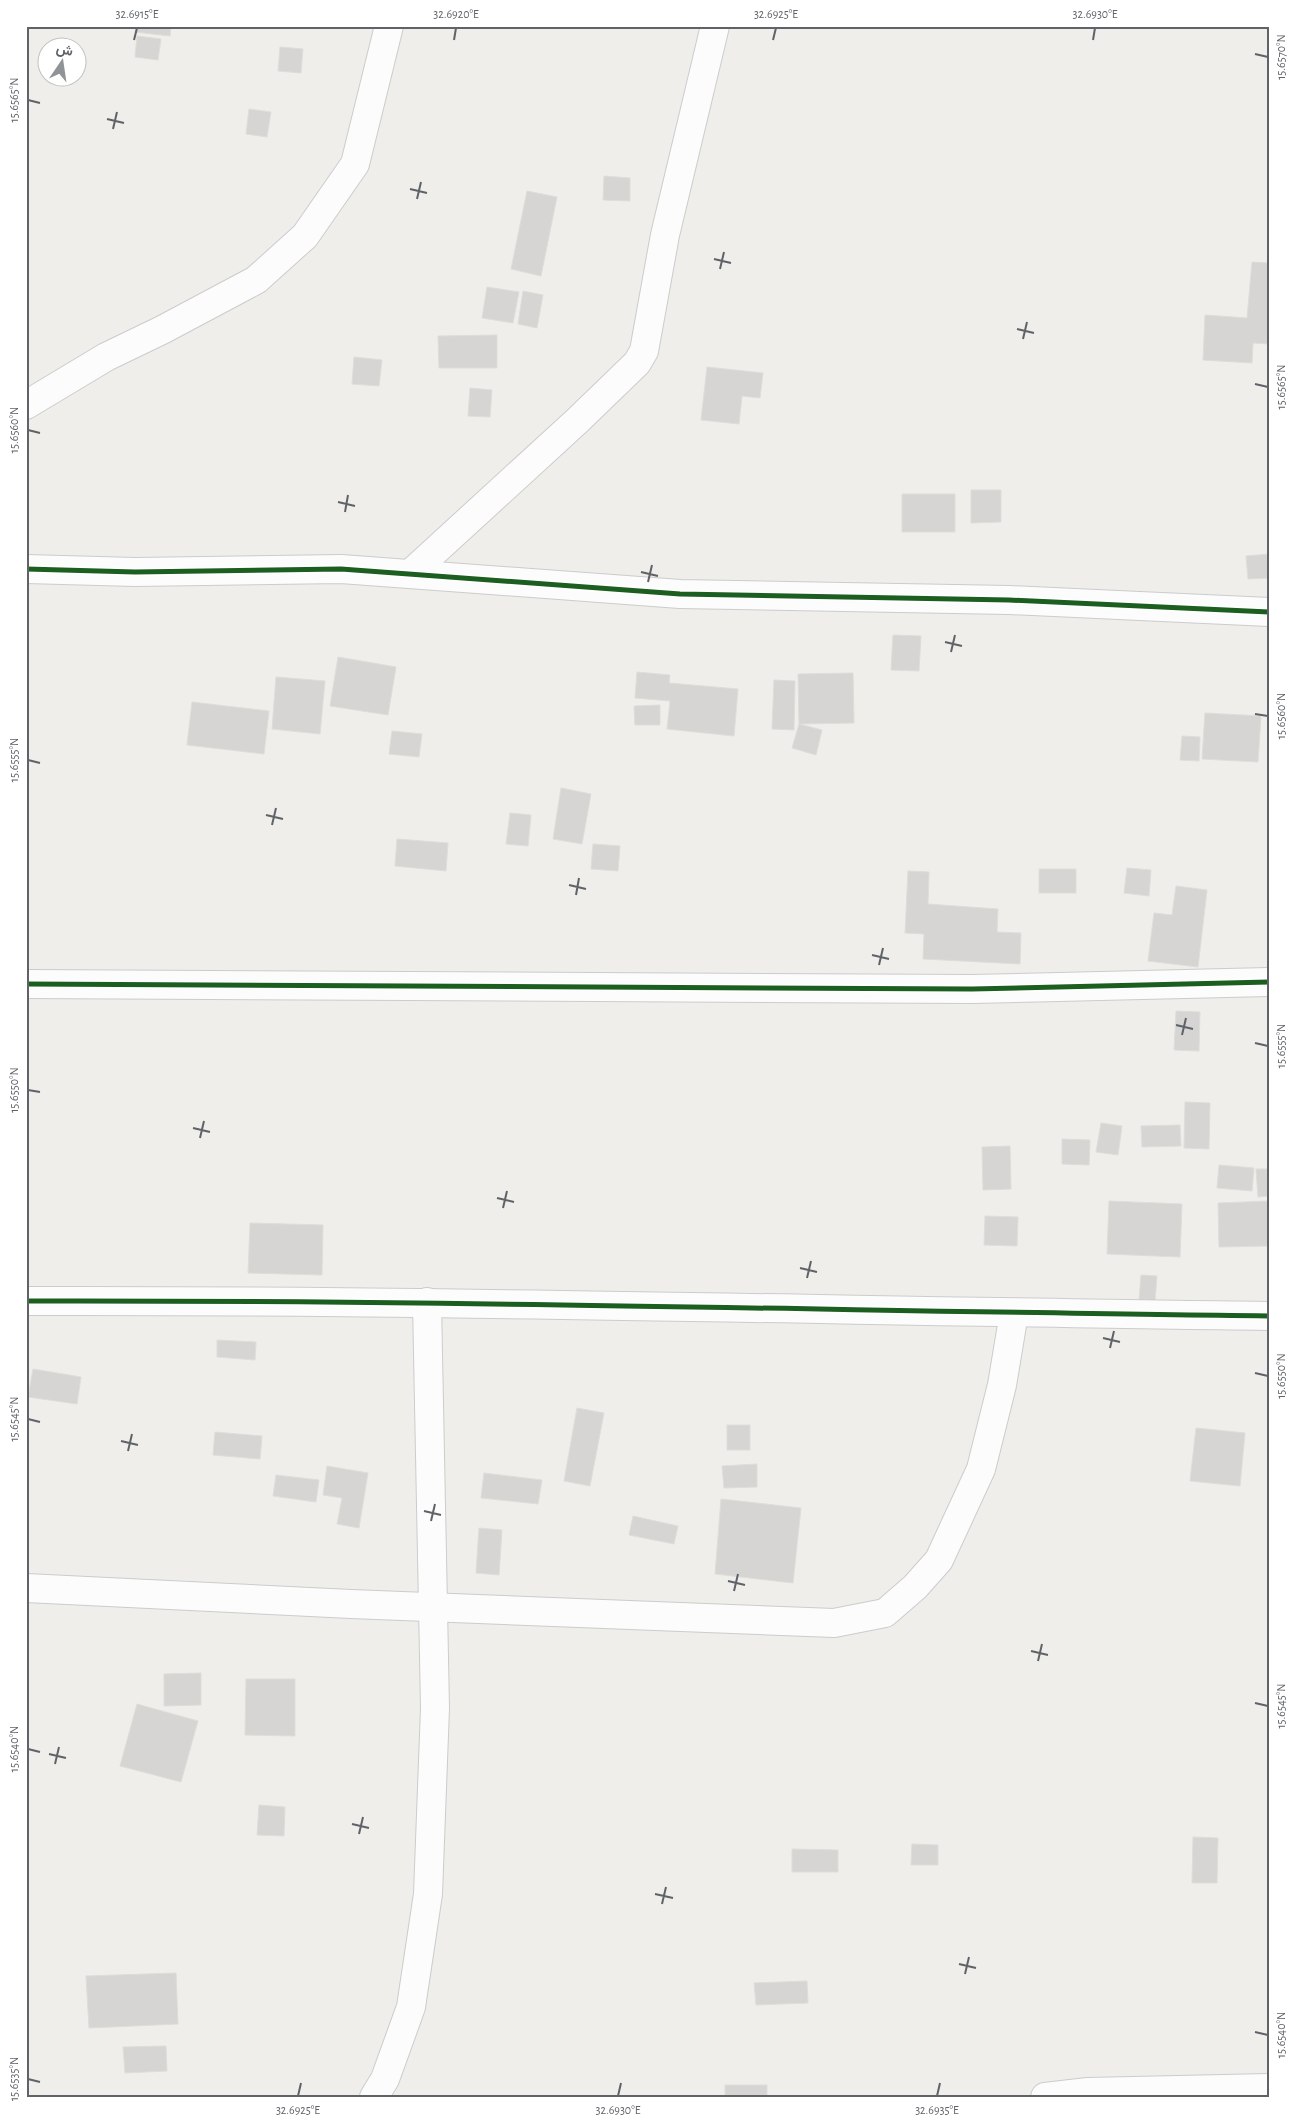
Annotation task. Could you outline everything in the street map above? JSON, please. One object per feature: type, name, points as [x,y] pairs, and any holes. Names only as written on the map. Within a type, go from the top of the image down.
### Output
[{"type":"street","points":[[26,405],[106,357],[162,330],[256,280],[305,236],[355,164],[389,26]]},
{"type":"street","points":[[411,573],[577,421],[637,363],[644,351],[666,234],[715,26]]},
{"type":"street","points":[[26,569],[135,572],[341,568],[680,594],[1009,600],[1269,612]]},
{"type":"street","points":[[26,984],[972,989],[1269,982]]},
{"type":"street","points":[[26,1301],[427,1302],[1269,1316]]},
{"type":"street","points":[[374,2097],[385,2079],[411,2007],[428,1894],[435,1708],[427,1302]]},
{"type":"street","points":[[26,1588],[834,1623],[885,1613],[915,1587],[939,1560],[981,1469],[1002,1385],[1014,1313]]},
{"type":"street","points":[[1045,2097],[1088,2092],[1269,2088]]},
{"type":"building","points":[[136,26],[171,26],[170,36],[135,32]]},
{"type":"building","points":[[137,36],[161,39],[158,60],[135,57]]},
{"type":"building","points":[[280,47],[303,49],[301,73],[278,71]]},
{"type":"building","points":[[249,109],[271,112],[267,137],[246,134]]},
{"type":"building","points":[[604,176],[630,178],[630,201],[603,200]]},
{"type":"building","points":[[527,191],[557,197],[541,276],[511,269]]},
{"type":"building","points":[[1252,262],[1269,263],[1269,344],[1253,343],[1252,363],[1203,360],[1205,315],[1247,318]]},
{"type":"building","points":[[487,287],[519,292],[513,323],[482,318]]},
{"type":"building","points":[[523,291],[543,295],[537,328],[518,324]]},
{"type":"building","points":[[497,335],[497,368],[439,368],[438,336]]},
{"type":"building","points":[[354,357],[382,360],[379,386],[352,384]]},
{"type":"building","points":[[707,367],[763,373],[760,398],[742,396],[739,424],[701,420]]},
{"type":"building","points":[[470,388],[492,390],[490,417],[468,416]]},
{"type":"building","points":[[971,490],[1001,490],[1001,522],[971,523]]},
{"type":"building","points":[[902,494],[955,494],[955,532],[902,532]]},
{"type":"building","points":[[1269,554],[1269,578],[1248,579],[1246,556]]},
{"type":"building","points":[[893,635],[921,636],[919,671],[891,670]]},
{"type":"building","points":[[338,657],[396,667],[388,715],[330,706]]},
{"type":"building","points":[[637,672],[670,675],[669,683],[738,689],[734,736],[667,729],[670,701],[635,698]]},
{"type":"building","points":[[853,673],[854,723],[799,724],[798,674]]},
{"type":"building","points":[[276,677],[325,681],[320,734],[272,729]]},
{"type":"building","points":[[774,680],[795,681],[794,730],[772,729]]},
{"type":"building","points":[[192,702],[269,711],[264,754],[187,745]]},
{"type":"building","points":[[660,705],[660,725],[635,725],[634,706]]},
{"type":"building","points":[[1205,713],[1261,716],[1258,762],[1202,759]]},
{"type":"building","points":[[799,724],[822,730],[816,755],[792,748]]},
{"type":"building","points":[[392,731],[422,734],[419,757],[389,754]]},
{"type":"building","points":[[1182,736],[1200,737],[1199,761],[1180,760]]},
{"type":"building","points":[[561,788],[591,794],[582,844],[553,839]]},
{"type":"building","points":[[510,813],[531,815],[528,846],[506,844]]},
{"type":"building","points":[[397,839],[448,843],[446,871],[395,866]]},
{"type":"building","points":[[593,844],[620,846],[618,871],[591,869]]},
{"type":"building","points":[[1127,868],[1151,870],[1149,896],[1124,893]]},
{"type":"building","points":[[1039,869],[1076,869],[1076,893],[1039,893]]},
{"type":"building","points":[[908,871],[929,872],[928,904],[998,909],[997,932],[1021,933],[1020,964],[923,959],[924,934],[905,933]]},
{"type":"building","points":[[1176,886],[1207,890],[1198,967],[1148,961],[1154,913],[1172,915]]},
{"type":"building","points":[[1176,1011],[1200,1012],[1199,1051],[1174,1050]]},
{"type":"building","points":[[1185,1102],[1210,1103],[1209,1149],[1184,1148]]},
{"type":"building","points":[[1101,1123],[1122,1126],[1118,1155],[1096,1152]]},
{"type":"building","points":[[1180,1125],[1181,1146],[1142,1147],[1141,1126]]},
{"type":"building","points":[[1062,1139],[1090,1140],[1089,1165],[1062,1164]]},
{"type":"building","points":[[1010,1146],[1011,1189],[983,1190],[982,1147]]},
{"type":"building","points":[[1219,1165],[1254,1168],[1252,1191],[1217,1188]]},
{"type":"building","points":[[1256,1169],[1269,1169],[1269,1196],[1258,1197]]},
{"type":"building","points":[[1109,1201],[1182,1204],[1180,1257],[1107,1254]]},
{"type":"building","points":[[1269,1201],[1269,1246],[1219,1247],[1218,1203]]},
{"type":"building","points":[[985,1216],[1018,1217],[1017,1246],[984,1245]]},
{"type":"building","points":[[250,1223],[323,1225],[322,1275],[248,1273]]},
{"type":"building","points":[[1141,1275],[1157,1276],[1155,1301],[1139,1300]]},
{"type":"building","points":[[217,1340],[256,1342],[255,1360],[217,1357]]},
{"type":"building","points":[[33,1369],[81,1377],[77,1404],[28,1397]]},
{"type":"building","points":[[577,1408],[604,1413],[590,1486],[564,1481]]},
{"type":"building","points":[[727,1425],[750,1425],[750,1450],[727,1450]]},
{"type":"building","points":[[1196,1428],[1245,1433],[1240,1486],[1190,1481]]},
{"type":"building","points":[[215,1432],[262,1436],[260,1459],[213,1455]]},
{"type":"building","points":[[757,1464],[757,1487],[724,1488],[722,1466]]},
{"type":"building","points":[[327,1466],[368,1473],[359,1528],[337,1524],[342,1498],[323,1495]]},
{"type":"building","points":[[484,1473],[542,1480],[538,1504],[481,1498]]},
{"type":"building","points":[[276,1475],[319,1480],[316,1502],[273,1496]]},
{"type":"building","points":[[721,1499],[801,1508],[793,1583],[715,1574]]},
{"type":"building","points":[[633,1516],[678,1526],[674,1544],[629,1535]]},
{"type":"building","points":[[479,1528],[502,1530],[499,1575],[476,1573]]},
{"type":"building","points":[[201,1673],[201,1705],[164,1706],[164,1674]]},
{"type":"building","points":[[246,1679],[295,1679],[295,1736],[245,1735]]},
{"type":"building","points":[[137,1704],[198,1721],[181,1782],[120,1766]]},
{"type":"building","points":[[259,1805],[285,1807],[284,1836],[257,1835]]},
{"type":"building","points":[[1193,1837],[1218,1838],[1217,1883],[1192,1883]]},
{"type":"building","points":[[912,1844],[938,1845],[938,1865],[911,1865]]},
{"type":"building","points":[[792,1849],[838,1850],[838,1872],[792,1872]]},
{"type":"building","points":[[176,1973],[178,2024],[89,2028],[86,1976]]},
{"type":"building","points":[[807,1981],[808,2003],[756,2005],[754,1983]]},
{"type":"building","points":[[166,2046],[167,2071],[125,2073],[123,2047]]},
{"type":"building","points":[[725,2085],[767,2085],[767,2097],[725,2097]]},
{"type":"cycle path","points":[[26,569],[135,572],[341,569],[680,594],[1009,600],[1269,612]]},
{"type":"cycle path","points":[[26,984],[972,989],[1269,982]]},
{"type":"cycle path","points":[[26,1301],[493,1304],[1269,1316]]}]
